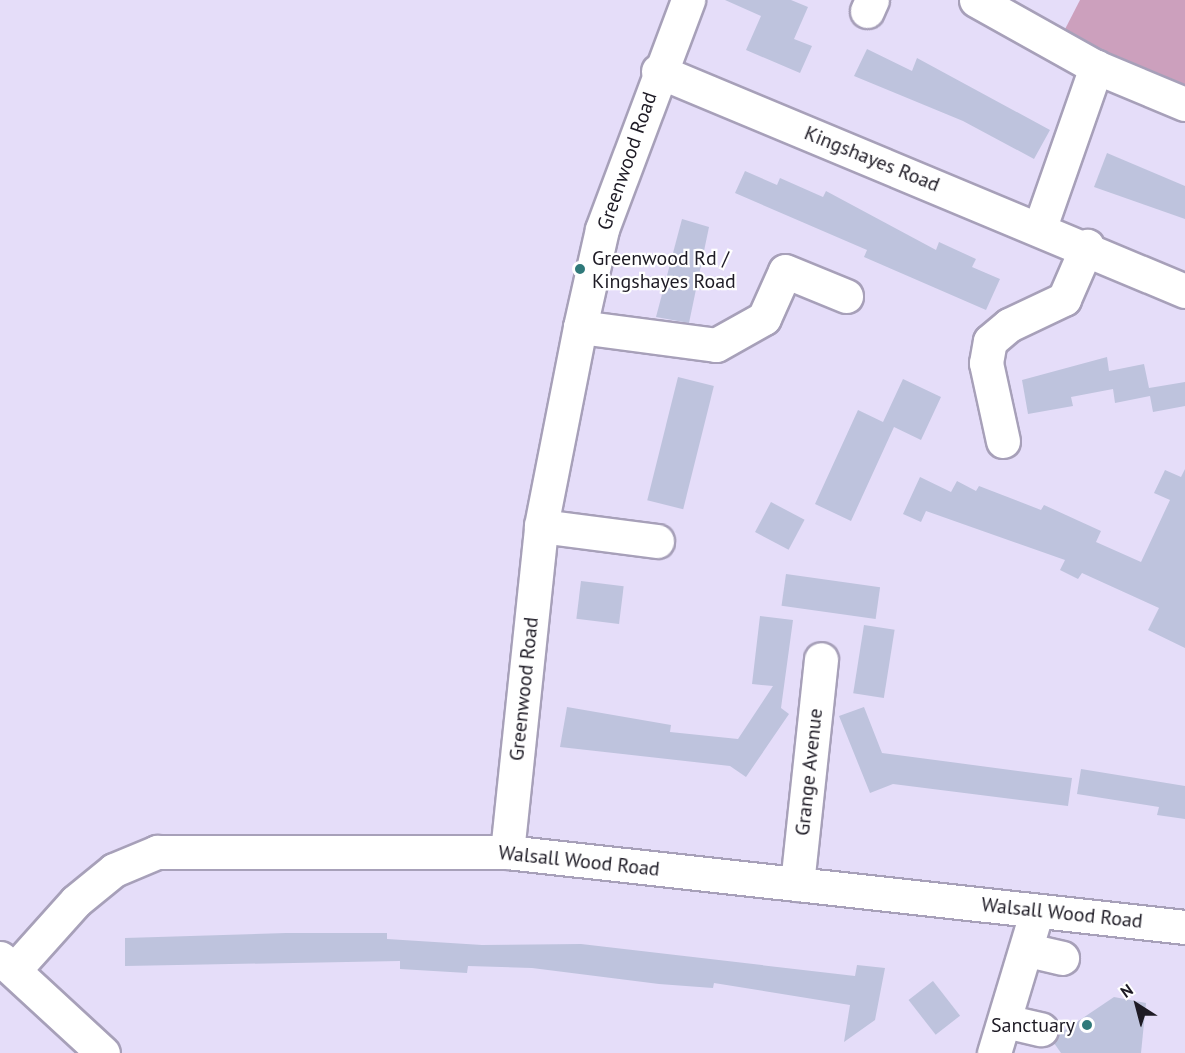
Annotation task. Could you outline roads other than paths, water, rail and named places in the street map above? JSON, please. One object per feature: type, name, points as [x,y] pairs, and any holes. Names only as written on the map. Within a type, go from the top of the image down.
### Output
[{"type":"street","name":"Greenwood Road","points":[[507,852],[541,526],[580,327],[602,229],[658,71],[688,0]]},
{"type":"street","points":[[976,0],[1096,67],[1185,104]]},
{"type":"street","points":[[1040,227],[1096,67]]},
{"type":"street","name":"Kingshayes Road","points":[[658,71],[1087,246],[1185,291]]},
{"type":"street","points":[[1003,441],[986,363],[990,340],[1009,325],[1064,299],[1087,246]]},
{"type":"street","points":[[580,327],[716,345],[764,318],[785,271],[846,296]]},
{"type":"street","points":[[541,526],[657,541]]},
{"type":"street","name":"Grange Avenue","points":[[797,884],[821,659]]},
{"type":"street","name":"Walsall Wood Road","points":[[7,964],[106,876],[157,852],[507,852],[1185,927]]},
{"type":"street","points":[[994,1053],[1028,950],[1037,911]]},
{"type":"street","points":[[1028,950],[1062,958]]},
{"type":"street","points":[[7,964],[104,1053]]},
{"type":"street","points":[[1005,1021],[1041,1029]]},
{"type":"place","name":"Greenwood Rd / Kingshayes Road","points":[[580,269]]},
{"type":"place","name":"Sanctuary","points":[[1087,1025]]}]
